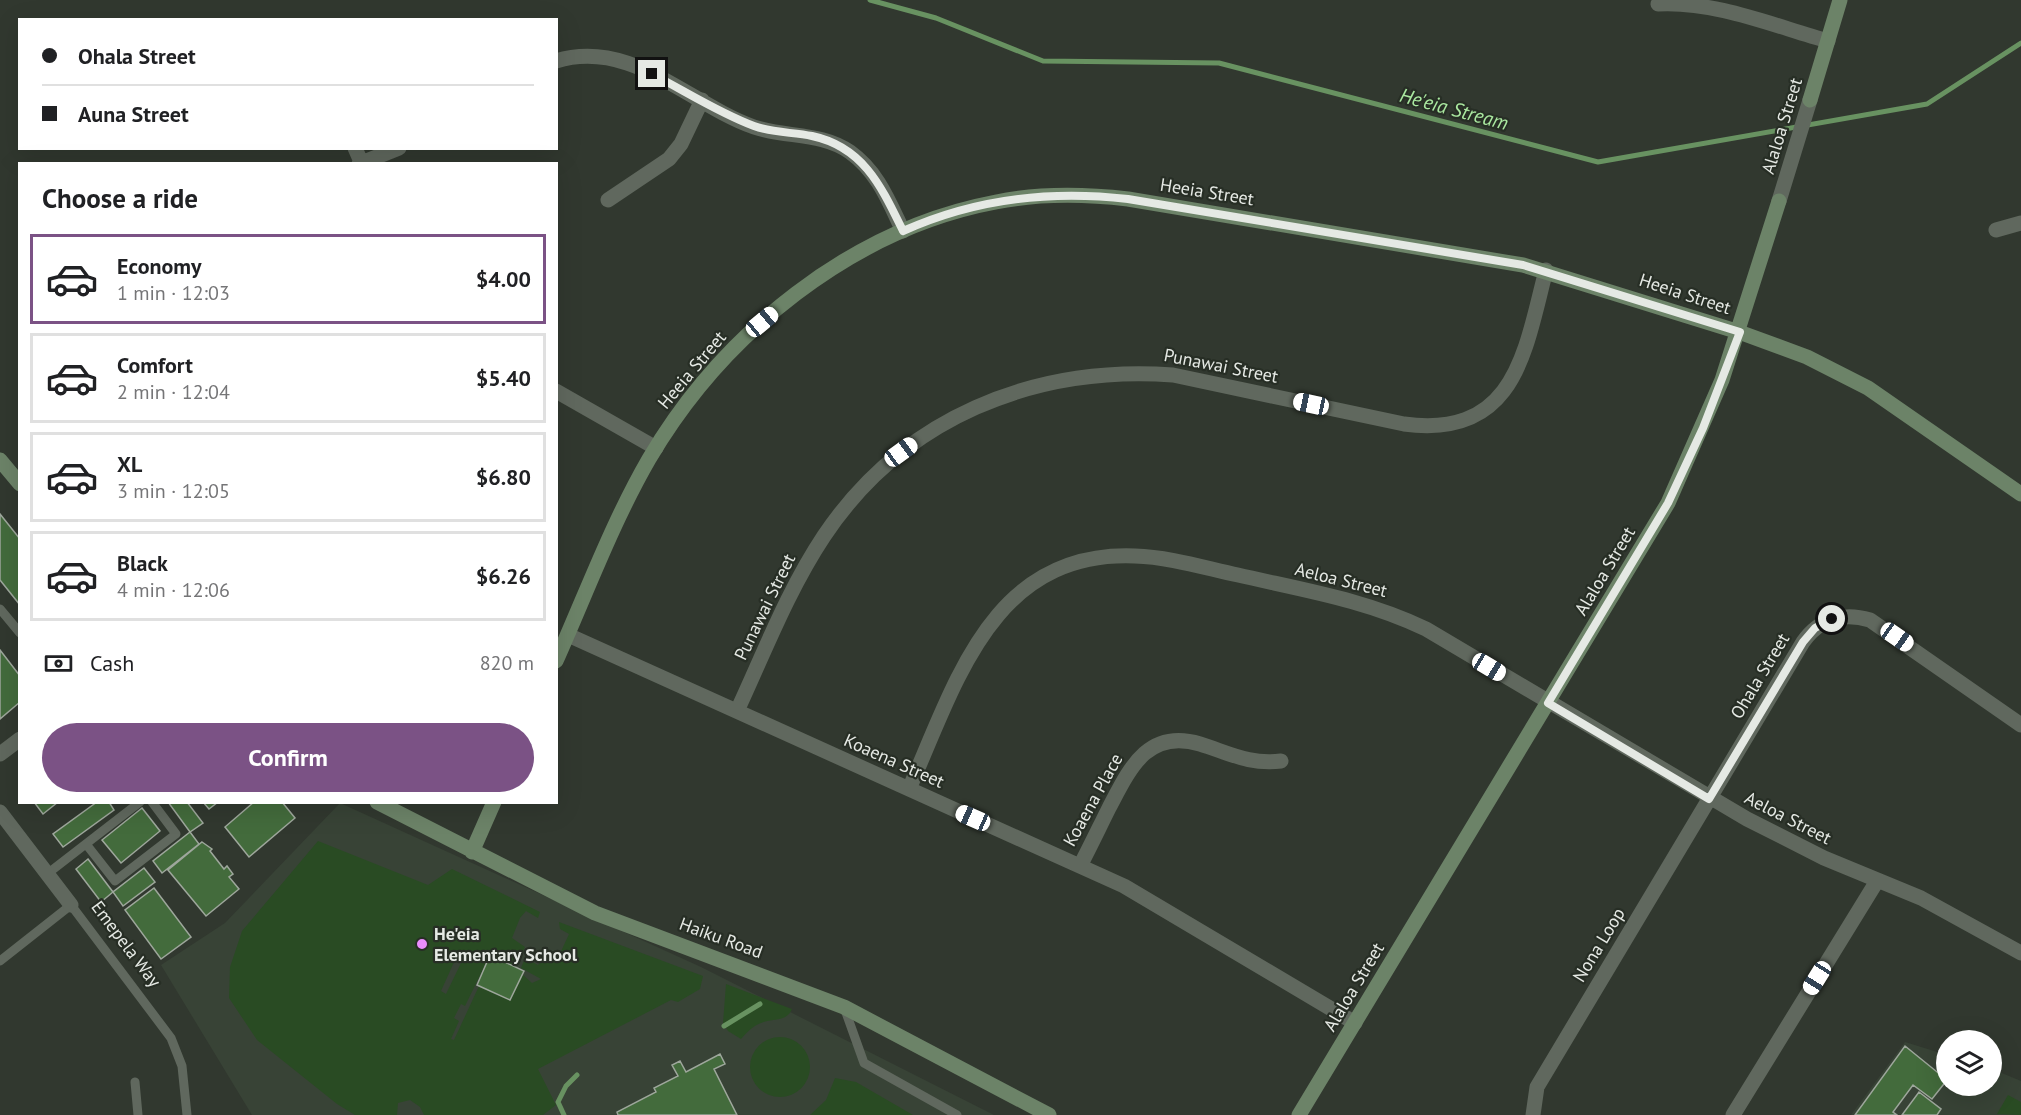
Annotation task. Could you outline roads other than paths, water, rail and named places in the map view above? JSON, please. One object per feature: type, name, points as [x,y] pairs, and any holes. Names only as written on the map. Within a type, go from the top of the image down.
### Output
[{"type":"street","name":"Alaloa Street","points":[[1299,1115],[1668,503],[1703,428],[1740,332],[1840,0]]},
{"type":"street","points":[[1658,4],[1710,8],[1828,41]]},
{"type":"street","points":[[558,61],[594,55],[622,60],[757,128],[824,139],[850,152],[873,174],[903,231]]},
{"type":"street","points":[[608,200],[669,159],[681,144],[702,100]]},
{"type":"street","points":[[360,159],[392,150]]},
{"type":"street","name":"Heeia Street","points":[[558,657],[632,491],[656,448],[712,372],[762,322],[839,265],[903,231],[943,215],[997,201],[1049,196],[1101,196],[1482,257],[1546,270],[1740,332],[1807,357],[1868,388],[2021,494]]},
{"type":"street","points":[[1996,230],[2021,223]]},
{"type":"street","name":"Punawai Street","points":[[737,711],[808,562],[834,521],[879,471],[925,435],[949,420],[1002,396],[1057,380],[1115,373],[1144,373],[1173,375],[1420,426],[1452,423],[1481,410],[1511,382],[1524,357],[1546,270]]},
{"type":"street","points":[[558,392],[656,448]]},
{"type":"street","points":[[0,460],[18,482]]},
{"type":"street","name":"Aeloa Street","points":[[909,789],[965,663],[993,618],[1016,596],[1052,574],[1091,560],[1112,557],[1155,557],[1382,610],[1426,629],[1709,799],[1804,849],[1961,918],[2021,953]]},
{"type":"street","name":"Ohala Street","points":[[1709,799],[1808,635],[1823,623],[1841,617],[1861,617],[1879,625],[2021,725]]},
{"type":"street","name":"Koaena Street","points":[[568,635],[1080,866],[1166,909],[1355,1023]]},
{"type":"street","points":[[0,754],[18,740]]},
{"type":"street","name":"Koaena Place","points":[[1080,866],[1131,766],[1154,747],[1173,741],[1194,742],[1245,760],[1281,760]]},
{"type":"street","name":"Nona Loop","points":[[1533,1115],[1537,1087],[1709,799]]},
{"type":"street","name":"Haiku Road","points":[[381,804],[595,913],[785,982],[844,1007],[1049,1115]]},
{"type":"street","points":[[472,852],[493,804]]},
{"type":"street","name":"Emepela Way","points":[[0,812],[71,905]]},
{"type":"street","points":[[1733,1115],[1877,881]]},
{"type":"lane","points":[[0,609],[18,631]]},
{"type":"lane","points":[[47,874],[137,804]]},
{"type":"lane","points":[[86,844],[115,881],[176,834],[154,804]]},
{"type":"lane","points":[[0,961],[71,905]]},
{"type":"lane","name":"Emepela Way","points":[[71,905],[171,1038],[182,1066],[187,1115]]},
{"type":"lane","points":[[844,1007],[864,1063],[957,1115]]},
{"type":"lane","points":[[135,1082],[138,1115]]},
{"type":"waterway","name":"He'eia Stream","points":[[870,0],[936,18],[1043,61],[1219,63],[1598,162],[1927,104],[2021,43]]},
{"type":"waterway","points":[[724,1026],[760,1004]]},
{"type":"waterway","points":[[564,1115],[558,1102],[566,1086],[577,1075]]},
{"type":"place","name":"He'eia Elementary School","points":[[422,944]]}]
